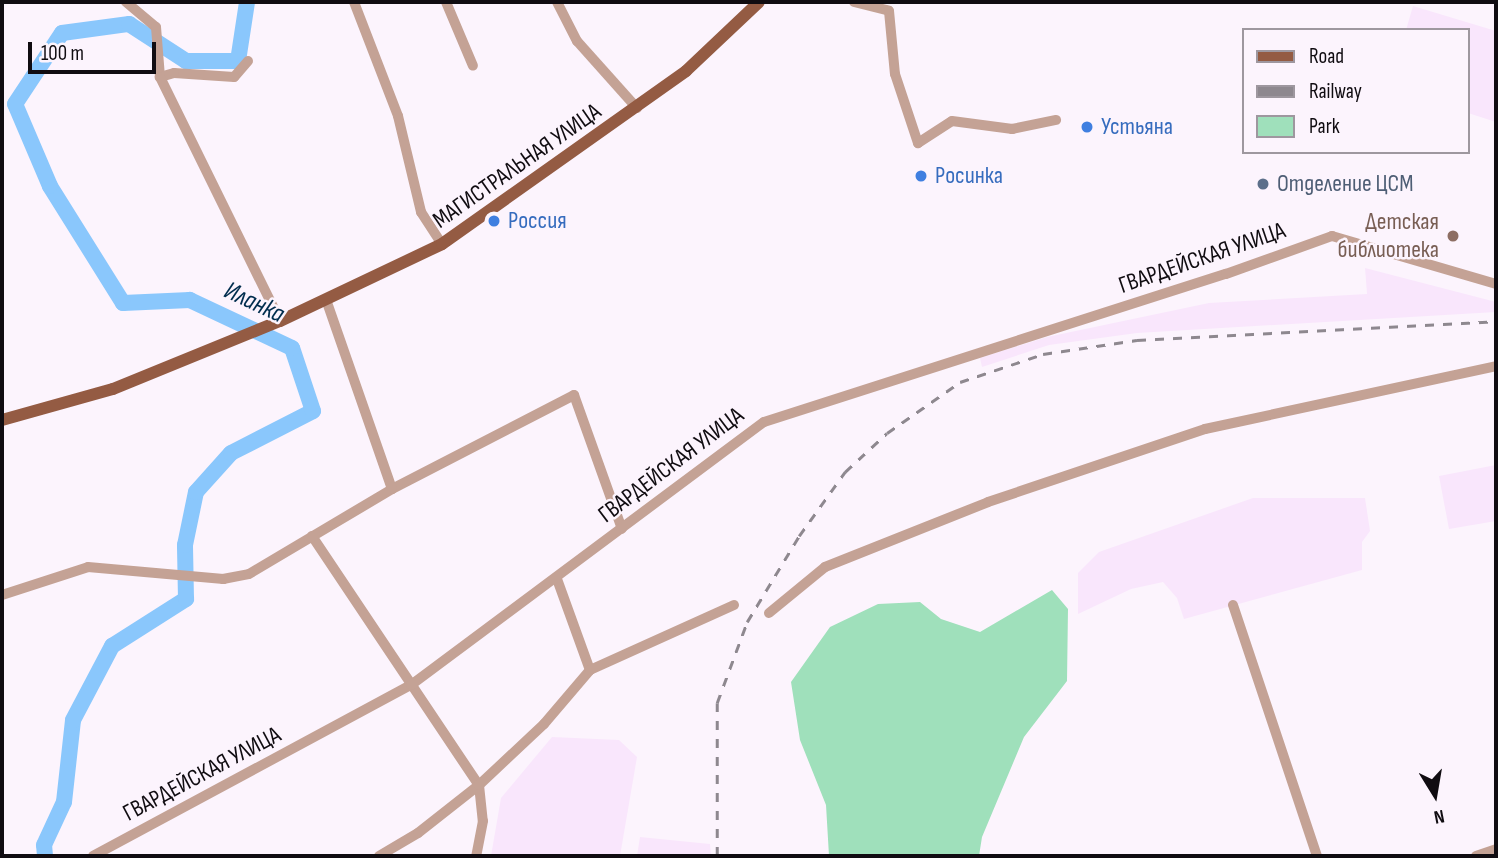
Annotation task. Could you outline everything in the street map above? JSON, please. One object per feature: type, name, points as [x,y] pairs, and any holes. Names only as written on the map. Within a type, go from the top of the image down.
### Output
[{"type":"main road","name":"МАГИСТРАЛЬНАЯ УЛИЦА","points":[[2,419],[93,396],[220,346],[277,323],[442,244],[687,71],[759,2]]},
{"type":"street","points":[[126,2],[156,27],[160,77],[277,323]]},
{"type":"street","points":[[354,2],[398,116],[421,212],[442,244]]},
{"type":"street","points":[[446,2],[473,66]]},
{"type":"street","points":[[557,2],[577,41],[637,108]]},
{"type":"street","points":[[854,2],[889,11],[895,74],[918,143],[952,121],[1012,129],[1056,120]]},
{"type":"street","points":[[160,77],[174,73],[233,77],[248,61]]},
{"type":"street","name":"ГВАРДЕЙСКАЯ УЛИЦА","points":[[93,856],[411,685],[557,579],[764,422],[1226,274],[1332,236],[1496,284]]},
{"type":"street","points":[[326,300],[392,489]]},
{"type":"street","points":[[769,613],[825,567],[1001,497],[1205,429],[1496,366]]},
{"type":"street","points":[[2,595],[88,567],[199,578],[249,574],[392,489],[574,396],[622,528]]},
{"type":"street","points":[[312,536],[479,785],[484,821],[476,856]]},
{"type":"street","points":[[557,579],[590,670]]},
{"type":"street","points":[[379,856],[418,833],[479,785],[544,724],[590,670],[734,605]]},
{"type":"street","points":[[1233,605],[1317,856]]},
{"type":"street","points":[[1476,856],[1496,849]]},
{"type":"shaded area","points":[[1413,6],[1496,31],[1496,122],[1470,114],[1470,28],[1407,28]]},
{"type":"shaded area","points":[[1365,268],[1496,302],[1496,312],[1137,333],[1049,345],[982,367],[980,358],[1047,337],[1209,303],[1367,294]]},
{"type":"shaded area","points":[[1496,465],[1496,521],[1449,529],[1439,476]]},
{"type":"shaded area","points":[[1253,498],[1365,498],[1370,531],[1362,542],[1362,570],[1184,619],[1177,598],[1163,582],[1131,589],[1078,614],[1078,573],[1099,552]]},
{"type":"shaded area","points":[[552,737],[619,740],[637,757],[620,856],[491,856],[501,798]]},
{"type":"shaded area","points":[[640,837],[710,844],[711,856],[637,856]]},
{"type":"green space","points":[[1052,590],[1068,609],[1067,681],[1024,737],[982,837],[979,856],[829,856],[826,805],[800,740],[791,682],[830,627],[878,604],[920,602],[941,619],[980,632]]},
{"type":"waterway","name":"Иланка","points":[[45,856],[44,845],[64,802],[73,720],[112,646],[186,599],[185,545],[196,492],[231,453],[313,411],[292,348],[190,300],[123,303],[50,186],[15,104],[62,33],[129,24],[186,61],[238,61],[247,2]]},
{"type":"railway","points":[[717,856],[717,703],[747,622],[799,536],[845,472],[887,433],[960,382],[1043,354],[1137,340],[1496,321]]},
{"type":"place","name":"Устьяна","points":[[1087,127]]},
{"type":"place","name":"Росинка","points":[[921,176]]},
{"type":"place","name":"Отделение ЦСМ","points":[[1263,184]]},
{"type":"place","name":"Россия","points":[[494,221]]},
{"type":"place","name":"Детская библиотека","points":[[1453,236]]}]
